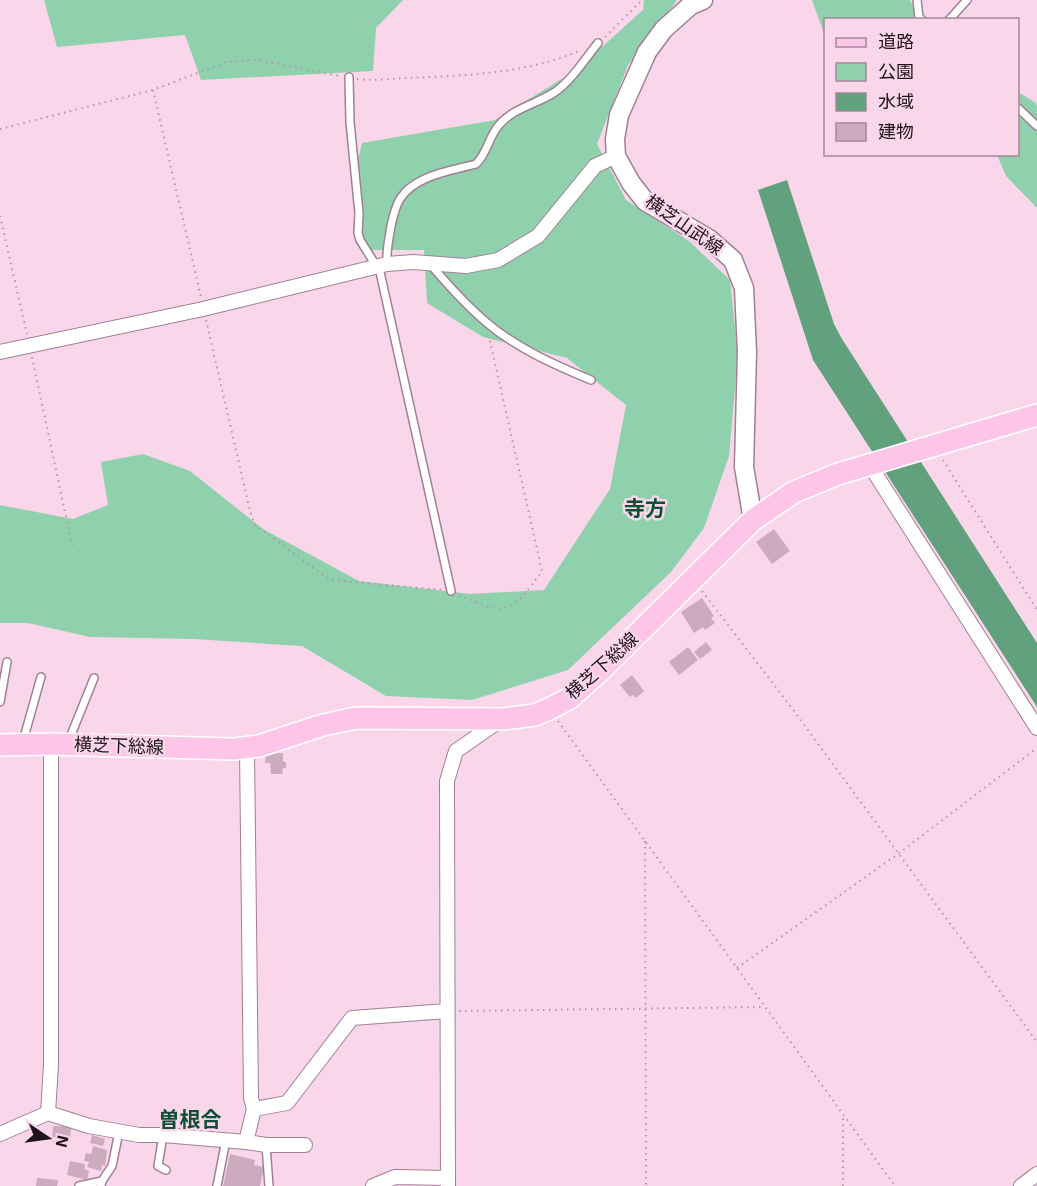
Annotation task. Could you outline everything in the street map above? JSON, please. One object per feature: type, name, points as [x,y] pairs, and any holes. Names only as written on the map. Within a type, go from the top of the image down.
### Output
[{"type":"main road","points":[[616,156],[615,139],[619,115],[647,52],[664,29],[690,5],[703,0]]},
{"type":"main road","name":"横芝山武線","points":[[616,156],[631,183],[645,201],[709,239],[733,260],[744,288],[747,352],[744,468],[753,520]]},
{"type":"main road","name":"横芝下総線","points":[[0,746],[61,744],[234,749],[277,742],[323,725],[356,718],[502,719],[535,715],[570,698],[753,520],[794,492],[837,474],[1037,415]]},
{"type":"street","points":[[0,352],[203,309],[381,266],[413,262],[466,266],[498,260],[538,236],[595,166],[616,156]]},
{"type":"street","points":[[869,464],[1037,728]]},
{"type":"street","points":[[373,1186],[395,1177],[448,1182],[447,781],[456,751],[502,719]]},
{"type":"street","points":[[48,1113],[61,744]]},
{"type":"street","points":[[246,1142],[254,1109],[251,1098],[247,748]]},
{"type":"street","points":[[254,1109],[287,1103],[352,1018],[447,1011]]},
{"type":"street","points":[[0,1134],[48,1113],[89,1126],[139,1135],[163,1135],[266,1145],[305,1144]]},
{"type":"street","points":[[1021,1186],[1037,1174]]},
{"type":"lane","points":[[917,0],[920,18]]},
{"type":"lane","points":[[951,18],[967,0]]},
{"type":"lane","points":[[451,591],[380,272],[394,213],[400,199],[410,188],[434,175],[476,164],[481,160],[488,142],[500,124],[522,108],[557,91],[598,44]]},
{"type":"lane","points":[[349,77],[350,132],[359,213],[358,233],[360,240],[381,266]]},
{"type":"lane","points":[[1019,109],[1035,121]]},
{"type":"lane","points":[[429,263],[486,322],[544,358],[591,380]]},
{"type":"lane","points":[[0,702],[7,662]]},
{"type":"lane","points":[[22,745],[41,677]]},
{"type":"lane","points":[[61,744],[71,735],[94,678]]},
{"type":"lane","points":[[78,1186],[101,1184],[112,1166],[119,1132]]},
{"type":"lane","points":[[163,1135],[158,1166],[166,1170]]},
{"type":"lane","points":[[217,1186],[226,1140]]},
{"type":"lane","points":[[266,1145],[268,1186]]},
{"type":"path","points":[[0,129],[153,90],[226,62],[257,60],[361,80],[490,73],[555,61],[598,44],[642,0]]},
{"type":"path","points":[[0,216],[73,549]]},
{"type":"path","points":[[933,445],[1037,610]]},
{"type":"path","points":[[692,580],[712,602],[1037,1042]]},
{"type":"path","points":[[549,709],[895,1186]]},
{"type":"path","points":[[736,968],[898,854],[1037,748]]},
{"type":"path","points":[[645,841],[646,1186]]},
{"type":"path","points":[[447,1011],[765,1007]]},
{"type":"path","points":[[843,1115],[843,1186]]},
{"type":"green space","points":[[44,0],[403,0],[376,28],[373,71],[201,80],[185,35],[57,47]]},
{"type":"green space","points":[[644,0],[677,0],[628,65],[597,144],[626,200],[689,241],[730,280],[738,355],[729,456],[704,528],[671,572],[568,670],[472,700],[386,696],[302,646],[194,639],[90,637],[28,623],[0,623],[0,505],[73,519],[108,505],[101,462],[143,454],[190,471],[263,529],[359,581],[471,594],[544,590],[610,489],[626,405],[567,358],[483,337],[427,303],[424,250],[362,250],[352,186],[362,143],[495,120],[576,70],[643,10]]},
{"type":"green space","points":[[812,0],[910,0],[919,18],[824,18],[824,33]]},
{"type":"green space","points":[[1019,93],[1036,103],[1037,107],[1037,208],[1006,176],[997,156],[1019,156]]},
{"type":"water","points":[[787,180],[834,324],[842,339],[1037,643],[1037,707],[813,360],[758,190]]},
{"type":"building","points":[[774,529],[790,551],[772,564],[756,542]]},
{"type":"building","points":[[702,598],[714,616],[711,618],[715,623],[705,630],[703,627],[694,633],[681,612]]},
{"type":"building","points":[[706,642],[712,650],[700,659],[694,652]]},
{"type":"building","points":[[688,647],[698,660],[679,675],[669,662]]},
{"type":"building","points":[[632,675],[644,691],[636,698],[633,695],[630,697],[620,685]]},
{"type":"building","points":[[272,753],[283,753],[286,768],[283,768],[282,774],[271,774],[270,763],[265,763],[266,755],[272,755]]},
{"type":"building","points":[[53,1126],[71,1126],[70,1142],[52,1142]]},
{"type":"building","points":[[92,1135],[105,1139],[103,1146],[90,1143]]},
{"type":"building","points":[[93,1146],[107,1150],[105,1166],[102,1165],[101,1171],[87,1167],[89,1162],[84,1161],[86,1153],[91,1154]]},
{"type":"building","points":[[230,1154],[255,1160],[254,1165],[264,1167],[260,1186],[223,1186]]},
{"type":"building","points":[[70,1161],[85,1164],[84,1169],[89,1171],[87,1180],[67,1175]]},
{"type":"building","points":[[37,1178],[58,1180],[57,1186],[36,1186]]},
{"type":"district","name":"寺方","points":[[645,509]]},
{"type":"district","name":"曽根合","points":[[190,1120]]}]
